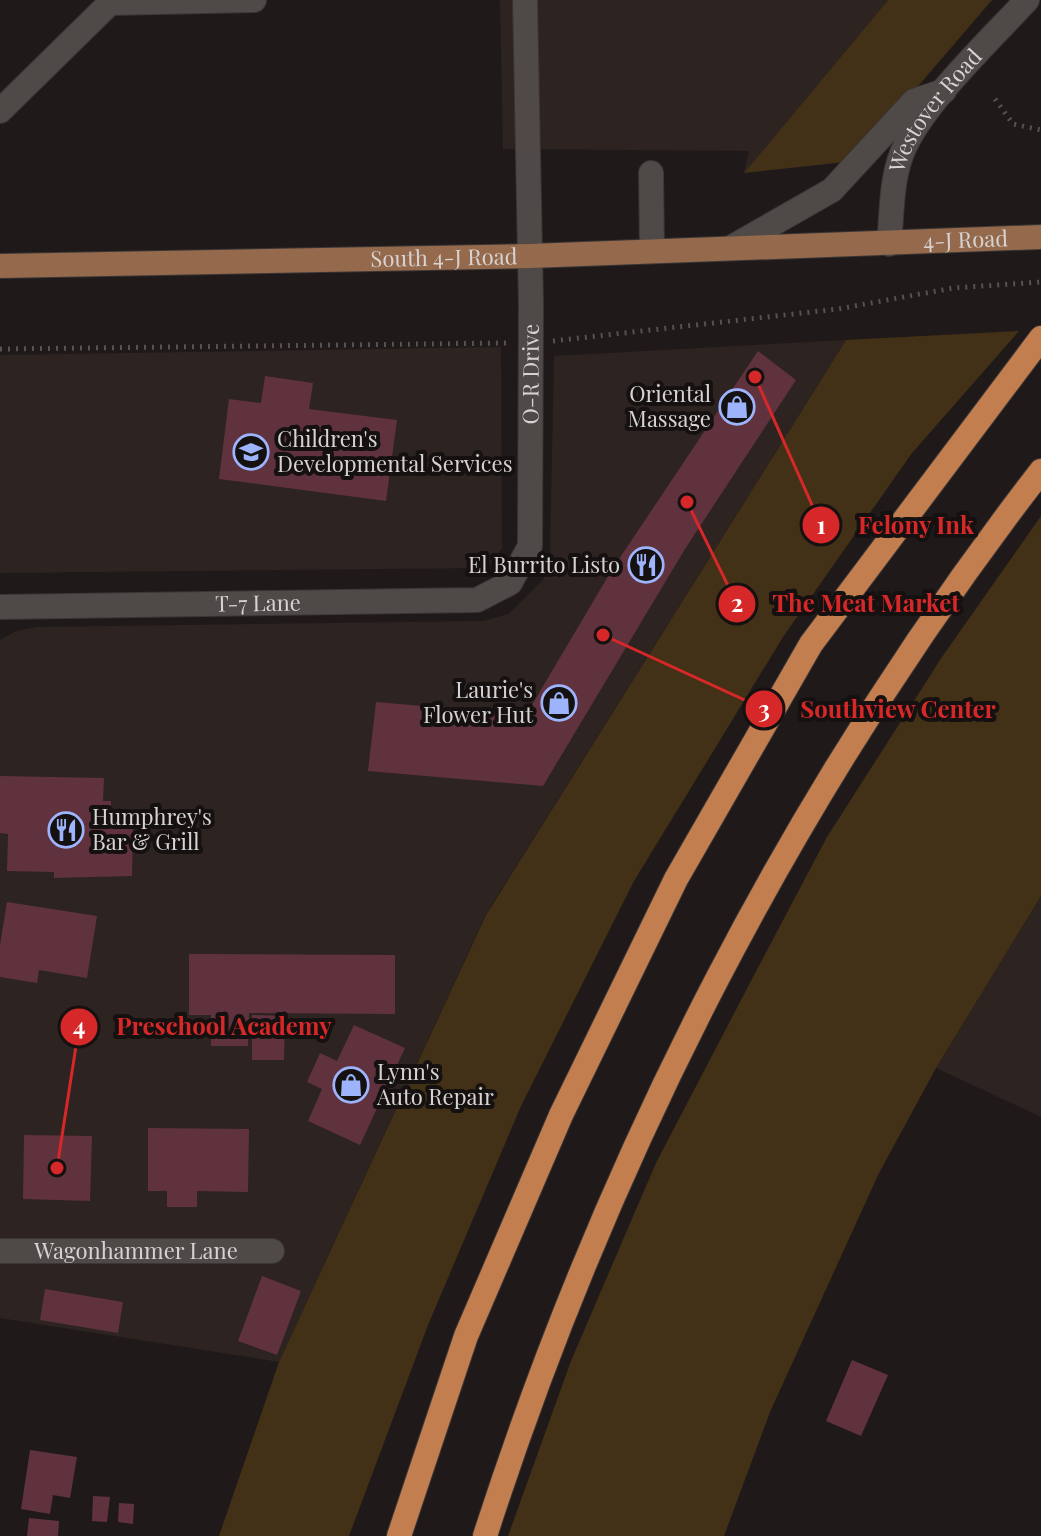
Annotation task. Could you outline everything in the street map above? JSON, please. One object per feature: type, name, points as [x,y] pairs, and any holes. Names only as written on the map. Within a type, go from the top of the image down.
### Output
[{"type":"highway","points":[[399,1536],[466,1336],[561,1115],[676,879],[811,644],[1041,338]]},
{"type":"highway","points":[[485,1536],[516,1440],[600,1227],[681,1051],[753,910],[889,678],[1041,471]]},
{"type":"main road","name":"4-J Road","points":[[889,244],[1041,237]]},
{"type":"main road","name":"South 4-J Road","points":[[0,266],[530,256],[734,246],[889,244]]},
{"type":"street","points":[[0,111],[110,2],[254,0]]},
{"type":"street","name":"O-R Drive","points":[[510,583],[530,546],[530,256],[525,0]]},
{"type":"street","name":"Westover Road","points":[[889,244],[896,172],[903,149],[944,91],[1027,0]]},
{"type":"street","points":[[734,246],[832,190],[914,101],[944,91]]},
{"type":"street","points":[[651,173],[652,249]]},
{"type":"street","name":"T-7 Lane","points":[[0,607],[477,600],[510,583]]},
{"type":"street","name":"Wagonhammer Lane","points":[[0,1251],[272,1251]]},
{"type":"path","points":[[995,99],[1013,124],[1041,130]]},
{"type":"path","points":[[558,341],[602,333],[838,309],[953,288],[1041,282]]},
{"type":"path","points":[[0,349],[505,344]]},
{"type":"shaded area","points":[[500,0],[888,0],[744,173],[749,151],[503,149]]},
{"type":"shaded area","points":[[888,0],[992,0],[854,161],[744,173]]},
{"type":"shaded area","points":[[1019,331],[912,453],[783,637],[634,881],[521,1106],[428,1325],[349,1536],[219,1536],[279,1362],[486,915],[846,340]]},
{"type":"shaded area","points":[[846,340],[486,914],[279,1362],[0,1318],[0,640],[16,631],[38,627],[483,621],[509,614],[543,580],[550,556],[554,356]]},
{"type":"shaded area","name":"Children's Developmental Services","points":[[501,347],[502,548],[483,568],[0,573],[0,355]]},
{"type":"shaded area","points":[[1041,516],[1041,896],[936,1068],[879,1173],[770,1412],[724,1536],[508,1536],[571,1361],[656,1163],[752,979],[827,837],[942,657]]},
{"type":"shaded area","points":[[1041,896],[1041,1117],[936,1068]]},
{"type":"building","points":[[758,351],[796,380],[685,549],[543,786],[368,771],[376,702],[526,715],[613,568]]},
{"type":"building","points":[[265,376],[313,383],[309,409],[397,420],[386,501],[219,479],[229,399],[261,403]]},
{"type":"building","name":"Humphrey's Bar & Grill","points":[[0,776],[104,778],[103,801],[111,801],[111,826],[133,827],[132,876],[54,878],[54,872],[7,871],[8,834],[0,833]]},
{"type":"building","points":[[7,902],[97,916],[87,978],[39,970],[37,983],[0,977],[0,945]]},
{"type":"building","points":[[189,954],[395,955],[395,1014],[249,1013],[248,1046],[211,1046],[211,1015],[189,1015]]},
{"type":"building","points":[[252,1015],[285,1016],[284,1060],[252,1060]]},
{"type":"building","name":"Lynn's Auto Repair","points":[[354,1025],[405,1048],[360,1145],[308,1121],[322,1089],[307,1082],[320,1053],[337,1061]]},
{"type":"building","points":[[148,1128],[249,1129],[248,1192],[197,1191],[197,1207],[167,1207],[167,1191],[148,1191]]},
{"type":"building","points":[[24,1135],[92,1136],[90,1201],[23,1199]]},
{"type":"building","points":[[262,1276],[301,1291],[277,1355],[238,1341]]},
{"type":"building","points":[[45,1289],[123,1302],[118,1333],[40,1320]]},
{"type":"building","points":[[852,1360],[888,1375],[861,1436],[826,1421]]},
{"type":"building","points":[[30,1450],[77,1457],[70,1498],[53,1495],[50,1514],[21,1509]]},
{"type":"building","points":[[93,1496],[110,1497],[107,1522],[92,1521]]},
{"type":"building","points":[[119,1503],[134,1504],[133,1524],[118,1522]]},
{"type":"building","points":[[29,1518],[59,1521],[58,1536],[27,1536]]},
{"type":"place","name":"Felony Ink","points":[[755,377]]},
{"type":"place","name":"Oriental Massage","points":[[737,407]]},
{"type":"place","name":"Children's Developmental Services","points":[[251,452]]},
{"type":"place","name":"The Meat Market","points":[[687,502]]},
{"type":"place","name":"El Burrito Listo","points":[[646,565]]},
{"type":"place","name":"Southview Center","points":[[603,635]]},
{"type":"place","name":"Laurie's Flower Hut","points":[[559,703]]},
{"type":"place","name":"Humphrey's Bar & Grill","points":[[66,830]]},
{"type":"place","name":"Lynn's Auto Repair","points":[[351,1085]]},
{"type":"place","name":"Preschool Academy","points":[[57,1168]]}]
